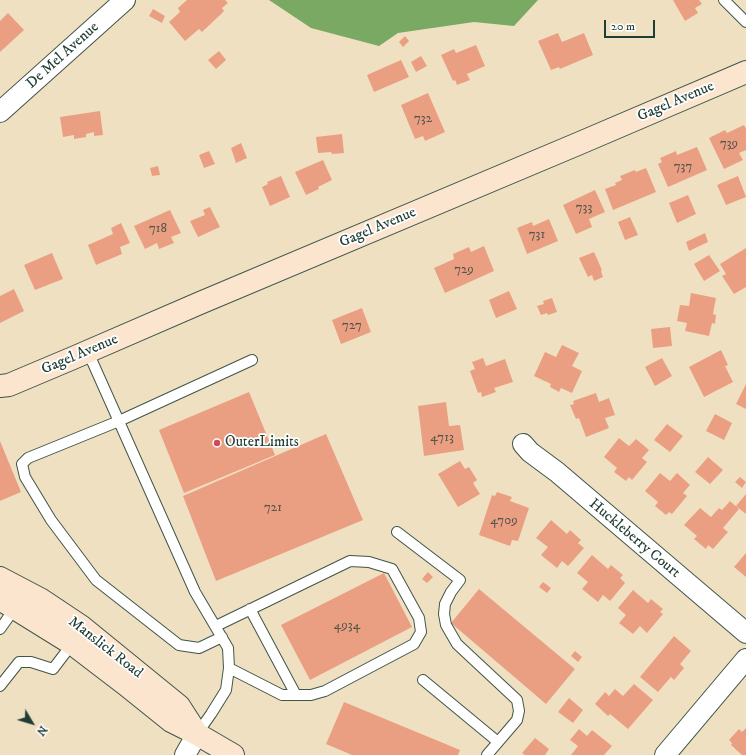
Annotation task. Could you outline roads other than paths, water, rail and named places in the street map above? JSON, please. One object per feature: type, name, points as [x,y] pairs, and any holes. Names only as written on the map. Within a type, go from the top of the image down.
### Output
[{"type":"street","name":"De Mel Avenue","points":[[0,112],[125,0]]},
{"type":"street","name":"Gagel Avenue","points":[[2,386],[88,352],[200,303],[746,72]]},
{"type":"street","name":"Huckleberry Court","points":[[523,444],[530,452],[556,472],[746,633]]},
{"type":"street","name":"Manslick Road","points":[[0,578],[40,599],[82,627],[179,706],[197,734]]},
{"type":"street","name":"Manslick Road","points":[[8,603],[72,644],[125,684],[171,722],[197,734],[233,755]]},
{"type":"street","points":[[664,755],[746,659]]},
{"type":"street","points":[[185,755],[197,734]]},
{"type":"lane","points":[[724,0],[746,22]]},
{"type":"lane","points":[[88,352],[195,592],[228,648],[229,668],[226,690],[197,734]]},
{"type":"lane","points":[[222,637],[198,648],[179,645],[96,580],[51,520],[25,477],[22,464],[28,458],[119,421],[252,360]]},
{"type":"lane","points":[[398,532],[460,580],[451,592],[445,604],[444,614],[446,625],[457,644],[517,700],[519,710],[517,720],[487,755]]},
{"type":"lane","points":[[216,626],[350,561],[369,562],[392,569],[420,618],[421,632],[414,644],[326,691],[311,695],[282,695],[229,668]]},
{"type":"lane","points":[[0,629],[8,603]]},
{"type":"lane","points":[[250,609],[296,695]]},
{"type":"lane","points":[[0,686],[18,662],[30,662],[53,669],[72,644]]},
{"type":"lane","points":[[423,680],[498,742]]},
{"type":"place","name":"OuterLimits","points":[[217,443]]}]
